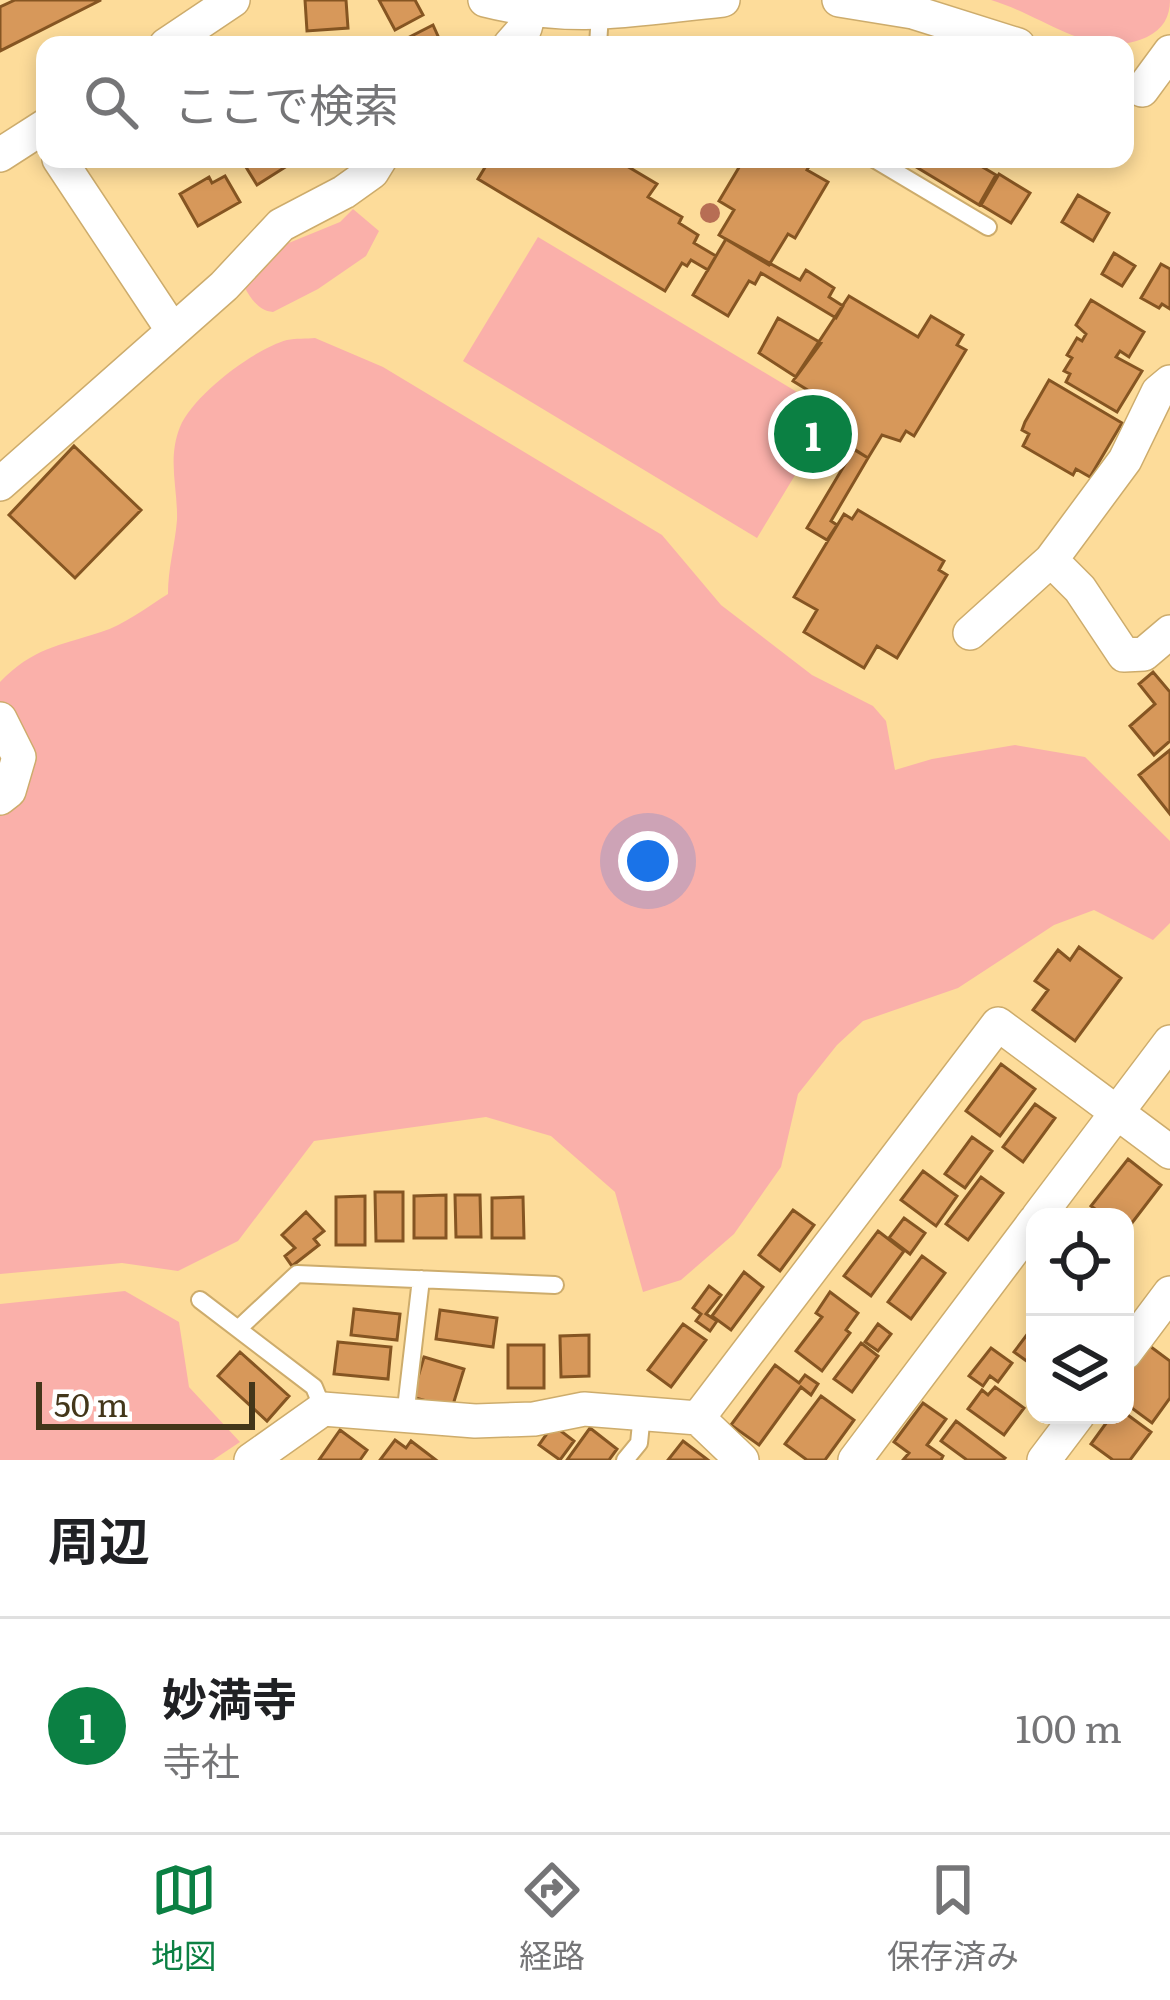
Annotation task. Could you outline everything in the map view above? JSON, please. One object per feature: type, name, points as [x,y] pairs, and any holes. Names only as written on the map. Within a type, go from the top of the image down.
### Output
[{"type":"street","points":[[179,36],[233,0]]},
{"type":"street","points":[[485,0],[599,30],[723,0]]},
{"type":"street","points":[[839,0],[950,21],[992,36]]},
{"type":"street","points":[[518,36],[530,9]]},
{"type":"street","points":[[1146,90],[1170,52]]},
{"type":"street","points":[[0,155],[36,135]]},
{"type":"street","points":[[65,168],[173,331]]},
{"type":"street","points":[[0,484],[224,286],[280,225],[344,192],[374,168]]},
{"type":"street","points":[[970,633],[1051,560],[1111,481],[1158,392],[1170,382]]},
{"type":"street","points":[[1051,560],[1081,589],[1124,655],[1144,654],[1170,632]]},
{"type":"street","points":[[0,719],[19,758],[9,791],[0,798]]},
{"type":"street","points":[[698,1418],[998,1024],[1170,1153]]},
{"type":"street","points":[[1044,1208],[1170,1042]]},
{"type":"street","points":[[854,1460],[1026,1232]]},
{"type":"street","points":[[1159,1331],[1170,1293]]},
{"type":"street","points":[[251,1460],[323,1409],[405,1418],[514,1420],[584,1409],[698,1418],[742,1460]]},
{"type":"street","points":[[1044,1460],[1071,1424]]},
{"type":"lane","points":[[889,168],[988,227]]},
{"type":"lane","points":[[238,1329],[297,1274],[555,1285]]},
{"type":"lane","points":[[405,1418],[421,1280]]},
{"type":"lane","points":[[200,1300],[314,1387],[323,1409]]},
{"type":"lane","points":[[626,1460],[639,1443],[642,1414]]},
{"type":"shaded area","points":[[991,0],[1170,0],[1164,22],[1153,34],[1134,41],[1134,36],[1075,36]]},
{"type":"shaded area","points":[[353,209],[379,231],[366,256],[273,312],[256,303],[244,286],[274,249],[340,222]]},
{"type":"shaded area","points":[[538,237],[822,407],[796,450],[806,457],[757,538],[463,361]]},
{"type":"shaded area","points":[[315,338],[383,367],[662,535],[721,605],[812,675],[873,706],[886,721],[895,770],[1015,745],[1085,757],[1170,841],[1170,923],[1153,940],[1094,910],[1054,925],[958,988],[863,1021],[798,1094],[781,1167],[734,1234],[681,1280],[643,1292],[615,1192],[551,1136],[486,1117],[314,1141],[238,1241],[178,1271],[122,1263],[0,1274],[0,682],[35,655],[110,629],[168,594],[177,520],[174,451],[187,414],[226,375],[258,353],[287,340]]},
{"type":"shaded area","points":[[125,1291],[179,1322],[189,1387],[240,1442],[213,1460],[0,1460],[0,1304]]},
{"type":"building","points":[[15,0],[101,0],[0,51],[0,7]]},
{"type":"building","points":[[305,0],[346,0],[348,28],[307,31]]},
{"type":"building","points":[[379,0],[415,0],[423,15],[395,30]]},
{"type":"building","points":[[433,25],[438,36],[412,36]]},
{"type":"building","points":[[247,168],[284,168],[257,185]]},
{"type":"building","points":[[485,168],[630,168],[657,184],[648,197],[682,217],[679,223],[698,235],[694,243],[716,256],[708,270],[691,260],[687,266],[682,263],[665,291],[478,179]]},
{"type":"building","points":[[739,168],[808,168],[828,182],[795,238],[788,234],[769,265],[719,235],[734,210],[719,201]]},
{"type":"building","points":[[918,168],[984,168],[996,175],[979,205]]},
{"type":"building","points":[[999,174],[1030,193],[1011,223],[981,205]]},
{"type":"building","points":[[225,176],[240,202],[198,226],[180,194],[209,177],[212,183]]},
{"type":"building","points":[[1078,195],[1109,213],[1093,241],[1062,222]]},
{"type":"building","points":[[726,239],[800,280],[806,270],[834,288],[829,297],[843,306],[836,318],[761,273],[755,284],[749,281],[728,316],[693,295]]},
{"type":"building","points":[[1114,253],[1135,266],[1122,286],[1102,274]]},
{"type":"building","points":[[1161,264],[1170,269],[1170,309],[1141,298]]},
{"type":"building","points":[[849,296],[918,337],[931,316],[963,335],[957,345],[966,350],[914,436],[906,431],[900,441],[882,435],[868,458],[818,428],[832,405],[793,381]]},
{"type":"building","points":[[1091,300],[1144,332],[1129,357],[1120,351],[1116,357],[1142,371],[1117,412],[1066,382],[1070,374],[1064,371],[1072,358],[1067,355],[1077,338],[1082,341],[1086,334],[1076,325]]},
{"type":"building","points":[[778,318],[821,343],[796,377],[759,353]]},
{"type":"building","points":[[1049,380],[1122,423],[1090,477],[1076,469],[1073,475],[1023,446],[1029,434],[1022,430],[1025,422]]},
{"type":"building","points":[[74,446],[141,510],[75,578],[9,515]]},
{"type":"building","points":[[854,449],[868,458],[831,521],[837,525],[827,540],[807,528]]},
{"type":"building","points":[[858,510],[944,561],[939,570],[947,575],[897,658],[877,646],[864,668],[804,632],[817,610],[794,597],[844,514],[852,519]]},
{"type":"building","points":[[1153,672],[1170,692],[1170,741],[1154,755],[1130,726],[1155,704],[1139,684]]},
{"type":"building","points":[[1170,750],[1170,814],[1139,775]]},
{"type":"building","points":[[1079,947],[1121,978],[1075,1041],[1033,1010],[1048,990],[1035,981],[1058,950],[1070,960]]},
{"type":"building","points":[[1001,1064],[1035,1089],[1000,1136],[966,1111]]},
{"type":"building","points":[[1035,1104],[1055,1118],[1023,1162],[1003,1147]]},
{"type":"building","points":[[972,1137],[992,1151],[965,1188],[945,1174]]},
{"type":"building","points":[[1128,1159],[1161,1185],[1134,1220],[1134,1208],[1091,1206]]},
{"type":"building","points":[[923,1171],[957,1196],[936,1226],[901,1200]]},
{"type":"building","points":[[981,1177],[1003,1193],[968,1240],[946,1224]]},
{"type":"building","points":[[375,1192],[403,1192],[403,1241],[376,1241]]},
{"type":"building","points":[[446,1195],[446,1238],[414,1238],[414,1196]]},
{"type":"building","points":[[455,1195],[480,1195],[481,1237],[456,1237]]},
{"type":"building","points":[[365,1196],[365,1245],[336,1245],[336,1197]]},
{"type":"building","points":[[523,1197],[524,1238],[492,1238],[492,1198]]},
{"type":"building","points":[[793,1210],[814,1225],[780,1271],[759,1255]]},
{"type":"building","points":[[306,1212],[324,1231],[314,1239],[319,1245],[292,1266],[285,1256],[295,1248],[282,1235]]},
{"type":"building","points":[[904,1218],[925,1233],[910,1254],[889,1238]]},
{"type":"building","points":[[878,1231],[904,1251],[871,1296],[844,1276]]},
{"type":"building","points":[[922,1256],[945,1273],[911,1319],[888,1302]]},
{"type":"building","points":[[744,1272],[763,1287],[731,1330],[712,1316]]},
{"type":"building","points":[[709,1286],[721,1295],[706,1314],[717,1321],[710,1331],[696,1321],[701,1314],[693,1308]]},
{"type":"building","points":[[830,1292],[858,1313],[846,1330],[850,1333],[822,1371],[796,1351],[822,1317],[816,1313]]},
{"type":"building","points":[[354,1309],[400,1314],[397,1340],[351,1335]]},
{"type":"building","points":[[440,1310],[497,1318],[493,1347],[436,1339]]},
{"type":"building","points":[[683,1324],[706,1340],[671,1387],[648,1370]]},
{"type":"building","points":[[878,1324],[891,1334],[878,1351],[865,1342]]},
{"type":"building","points":[[589,1335],[589,1376],[561,1377],[560,1336]]},
{"type":"building","points":[[1026,1336],[1026,1361],[1014,1352]]},
{"type":"building","points":[[338,1342],[391,1347],[388,1379],[334,1374]]},
{"type":"building","points":[[861,1343],[878,1356],[852,1392],[834,1379]]},
{"type":"building","points":[[1147,1344],[1170,1361],[1170,1398],[1152,1423],[1134,1410],[1134,1361]]},
{"type":"building","points":[[508,1345],[544,1345],[544,1388],[508,1388]]},
{"type":"building","points":[[991,1348],[1012,1363],[998,1382],[990,1376],[983,1386],[969,1376]]},
{"type":"building","points":[[240,1352],[289,1396],[267,1421],[218,1376]]},
{"type":"building","points":[[424,1357],[464,1369],[452,1408],[412,1397]]},
{"type":"building","points":[[775,1365],[799,1383],[805,1375],[818,1384],[811,1395],[801,1387],[759,1445],[731,1425]]},
{"type":"building","points":[[995,1387],[1024,1408],[1004,1435],[968,1409],[982,1390],[988,1395]]},
{"type":"building","points":[[821,1396],[854,1420],[825,1460],[807,1460],[785,1444]]},
{"type":"building","points":[[923,1403],[946,1419],[927,1445],[943,1456],[941,1460],[903,1460],[909,1453],[894,1442]]},
{"type":"building","points":[[1134,1420],[1151,1432],[1130,1460],[1113,1460],[1091,1444],[1105,1424],[1134,1424]]},
{"type":"building","points":[[956,1421],[1005,1458],[967,1460],[941,1441]]},
{"type":"building","points":[[553,1425],[574,1441],[560,1460],[539,1445]]},
{"type":"building","points":[[590,1428],[617,1449],[609,1460],[567,1460]]},
{"type":"building","points":[[340,1430],[367,1450],[360,1460],[319,1460]]},
{"type":"building","points":[[395,1440],[406,1448],[411,1441],[436,1460],[380,1460]]},
{"type":"building","points":[[683,1441],[708,1460],[668,1460]]},
{"type":"place","name":"妙満寺","points":[[813,434]]}]
